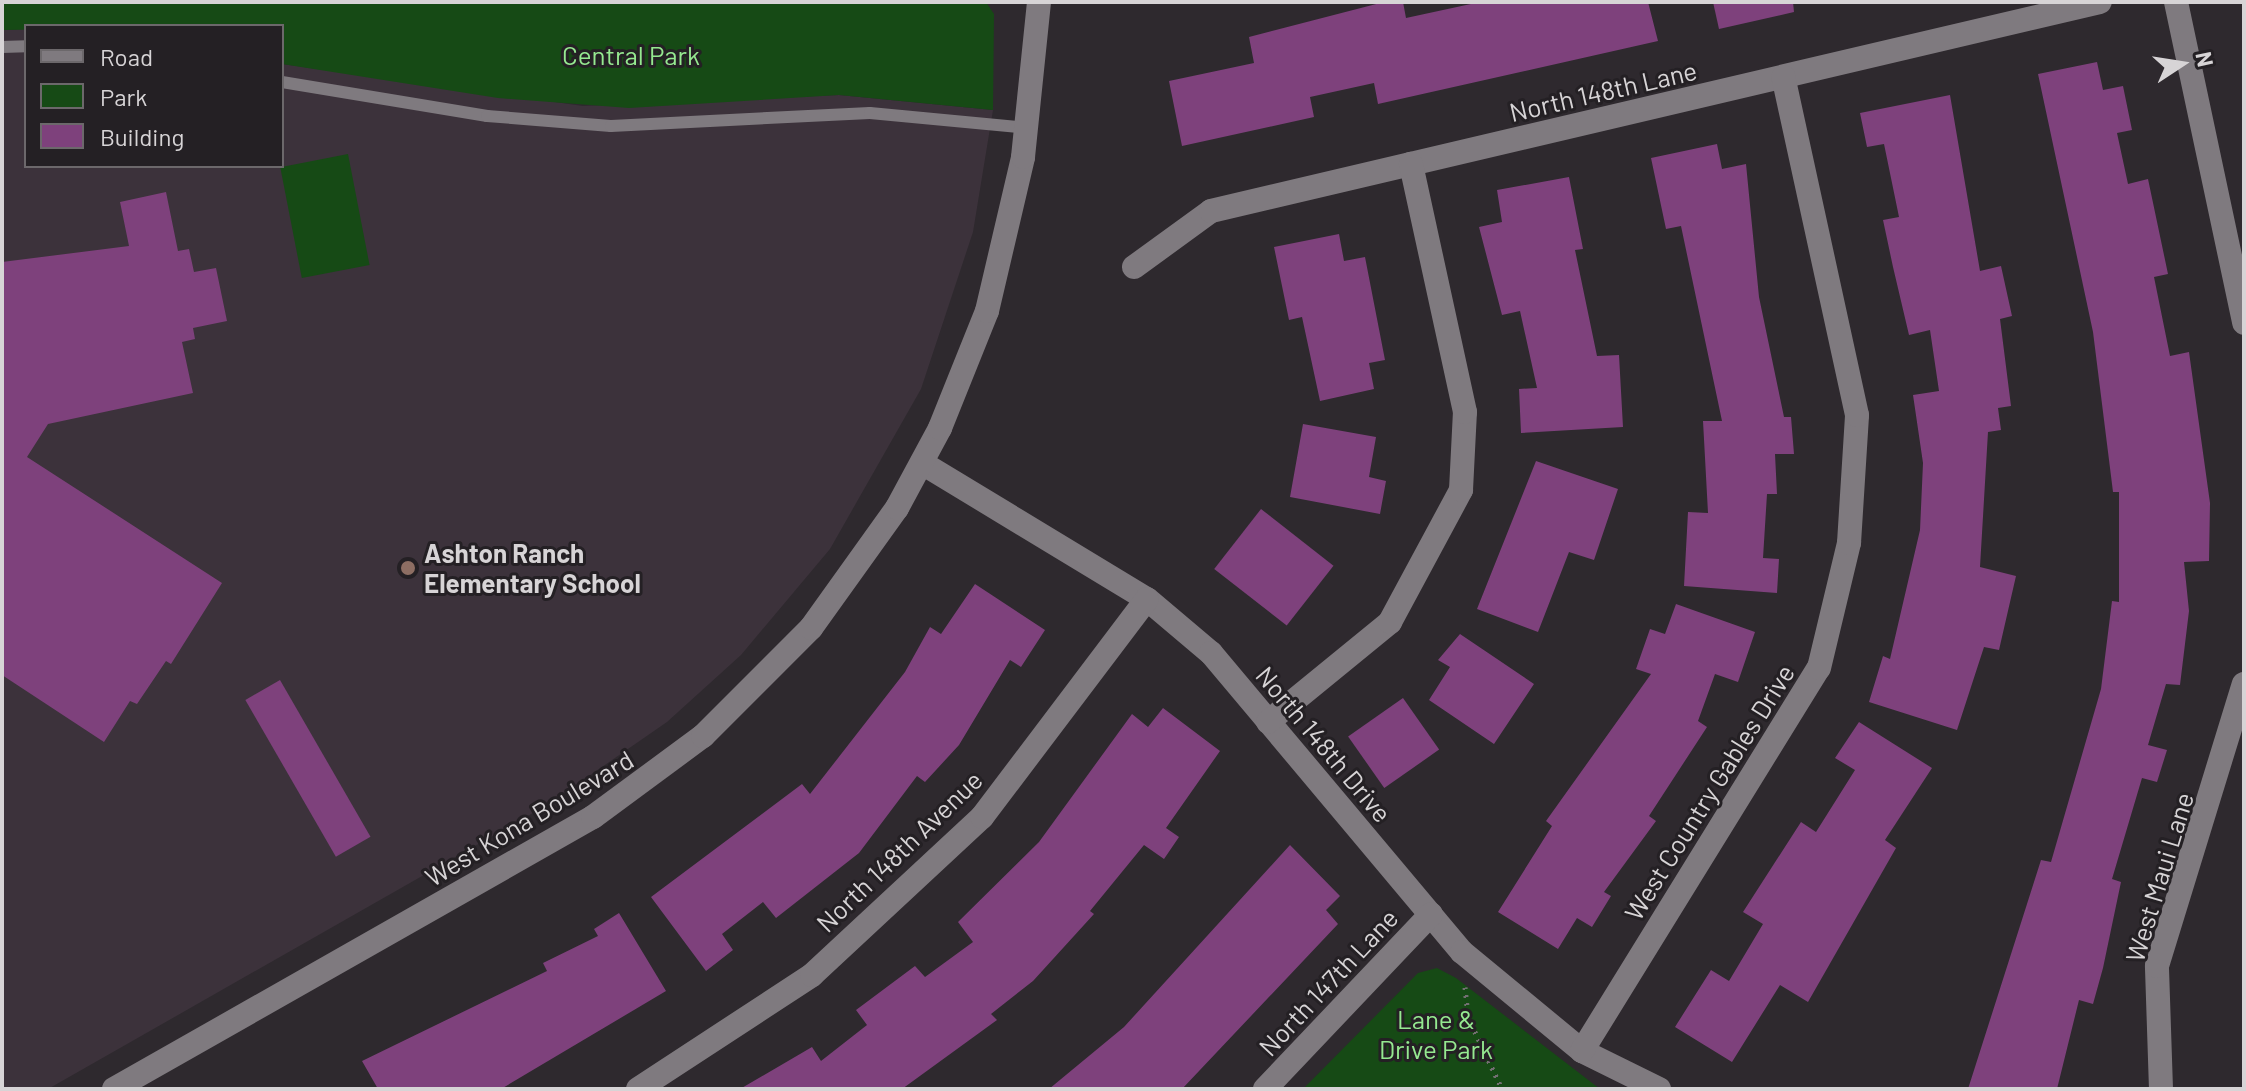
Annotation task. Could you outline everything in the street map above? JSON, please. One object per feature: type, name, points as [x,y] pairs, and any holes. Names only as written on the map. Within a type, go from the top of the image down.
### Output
[{"type":"street","name":"West Kona Boulevard","points":[[114,1089],[653,776],[732,710],[811,628],[875,543],[922,463],[987,311],[1028,128],[1039,2]]},
{"type":"street","name":"North 148th Lane","points":[[1134,267],[1211,211],[2100,2]]},
{"type":"street","points":[[2176,2],[2244,323]]},
{"type":"street","name":"West Country Gables Drive","points":[[1582,1051],[1819,668],[1849,543],[1857,415],[1783,77]]},
{"type":"street","points":[[1268,722],[1390,622],[1461,490],[1465,412],[1411,164]]},
{"type":"street","name":"North 148th Drive","points":[[922,463],[1147,599],[1211,653],[1472,959],[1582,1051],[1659,1089]]},
{"type":"street","name":"North 148th Avenue","points":[[638,1089],[812,975],[982,817],[1147,599]]},
{"type":"street","name":"West Maui Lane","points":[[2161,1089],[2157,966],[2244,684]]},
{"type":"street","name":"North 147th Lane","points":[[1265,1089],[1431,914]]},
{"type":"lane","points":[[2,47],[24,46]]},
{"type":"lane","points":[[284,82],[597,125],[870,113],[1028,128]]},
{"type":"path","points":[[1472,959],[1466,1006],[1502,1089]]},
{"type":"shaded area","name":"Ashton Ranch Elementary School","points":[[24,29],[24,168],[284,168],[284,64],[583,106],[839,95],[993,110],[973,232],[921,389],[830,549],[741,655],[667,722],[547,805],[48,1089],[2,1089],[2,30]]},
{"type":"green space","name":"Central Park","points":[[2,2],[986,2],[994,14],[993,110],[839,95],[629,108],[498,98],[284,64],[284,24],[24,24],[24,30],[2,30]]},
{"type":"green space","points":[[348,154],[370,265],[302,278],[280,168]]},
{"type":"green space","name":"Lane & Drive Park","points":[[1437,968],[1456,978],[1600,1089],[1303,1089],[1418,973]]},
{"type":"building","points":[[1384,2],[1403,2],[1406,18],[1480,2],[1648,2],[1658,41],[1378,104],[1374,83],[1310,97],[1314,117],[1182,146],[1169,81],[1254,63],[1249,37]]},
{"type":"building","points":[[1713,2],[1793,2],[1794,12],[1719,29]]},
{"type":"building","points":[[2097,62],[2103,90],[2123,86],[2132,130],[2117,133],[2128,184],[2148,179],[2168,274],[2154,277],[2170,356],[2189,352],[2210,503],[2209,561],[2184,562],[2189,611],[2180,685],[2166,684],[2148,745],[2167,750],[2157,782],[2142,778],[2112,879],[2121,882],[2103,968],[2093,1004],[2079,1000],[2057,1089],[1968,1089],[2041,860],[2051,862],[2101,689],[2112,601],[2119,602],[2119,492],[2113,492],[2093,332],[2038,74]]},
{"type":"building","points":[[1950,95],[1980,271],[2001,266],[2012,316],[2000,319],[2011,406],[1998,408],[2001,430],[1988,432],[1980,567],[2016,576],[1999,650],[1984,647],[1957,730],[1869,702],[1883,656],[1890,659],[1920,530],[1923,463],[1913,395],[1939,391],[1930,330],[1909,335],[1893,267],[1883,220],[1899,217],[1884,144],[1867,147],[1860,113]]},
{"type":"building","points":[[1717,144],[1722,169],[1746,164],[1759,297],[1784,417],[1791,417],[1794,454],[1775,454],[1777,494],[1767,494],[1763,558],[1779,559],[1777,593],[1684,586],[1688,512],[1708,513],[1703,421],[1722,421],[1681,226],[1666,229],[1651,158]]},
{"type":"building","points":[[1569,177],[1583,249],[1575,250],[1597,356],[1619,355],[1623,427],[1521,433],[1519,389],[1537,388],[1520,311],[1502,315],[1479,227],[1502,222],[1497,190]]},
{"type":"building","points":[[166,192],[178,251],[189,249],[194,272],[216,268],[227,321],[193,328],[195,339],[182,342],[193,393],[48,424],[27,457],[222,583],[171,664],[166,661],[137,704],[130,701],[104,742],[2,675],[2,262],[129,246],[120,202]]},
{"type":"building","points":[[1339,234],[1344,261],[1365,257],[1385,360],[1369,363],[1374,389],[1320,401],[1302,317],[1289,320],[1274,247]]},
{"type":"building","points":[[1303,424],[1376,437],[1369,477],[1386,481],[1380,514],[1290,497]]},
{"type":"building","points":[[1536,461],[1618,489],[1594,560],[1569,552],[1538,632],[1477,609]]},
{"type":"building","points":[[1261,509],[1333,566],[1287,626],[1214,569]]},
{"type":"building","points":[[975,584],[1045,630],[1021,667],[1010,660],[959,745],[925,782],[917,776],[859,853],[776,918],[763,902],[722,934],[733,950],[706,971],[651,897],[802,784],[810,794],[905,672],[930,627],[941,634]]},
{"type":"building","points":[[1676,604],[1755,632],[1738,682],[1715,674],[1698,721],[1707,727],[1649,816],[1656,821],[1604,892],[1611,896],[1592,927],[1577,918],[1558,949],[1498,912],[1552,826],[1546,821],[1651,674],[1636,669],[1650,629],[1665,634]]},
{"type":"building","points":[[1460,634],[1534,684],[1494,744],[1429,700],[1450,667],[1438,660]]},
{"type":"building","points":[[280,680],[371,837],[336,857],[245,700]]},
{"type":"building","points":[[1403,698],[1439,750],[1384,788],[1348,736]]},
{"type":"building","points":[[1163,708],[1220,751],[1166,828],[1179,837],[1164,859],[1144,845],[1090,911],[1094,914],[1033,981],[991,1014],[997,1020],[902,1089],[740,1089],[812,1047],[821,1061],[867,1025],[856,1010],[915,966],[925,977],[973,942],[958,922],[1039,842],[1132,714],[1148,727]]},
{"type":"building","points":[[1859,722],[1932,768],[1885,840],[1896,848],[1808,1002],[1780,985],[1732,1062],[1675,1027],[1711,970],[1729,981],[1763,924],[1743,912],[1801,822],[1816,832],[1855,770],[1835,758]]},
{"type":"building","points":[[1290,845],[1340,896],[1326,910],[1338,924],[1182,1089],[1049,1089],[1124,1027]]},
{"type":"building","points":[[619,913],[666,991],[501,1089],[378,1089],[362,1061],[547,971],[543,963],[598,936],[594,929]]},
{"type":"place","name":"Ashton Ranch Elementary School","points":[[408,568]]}]
